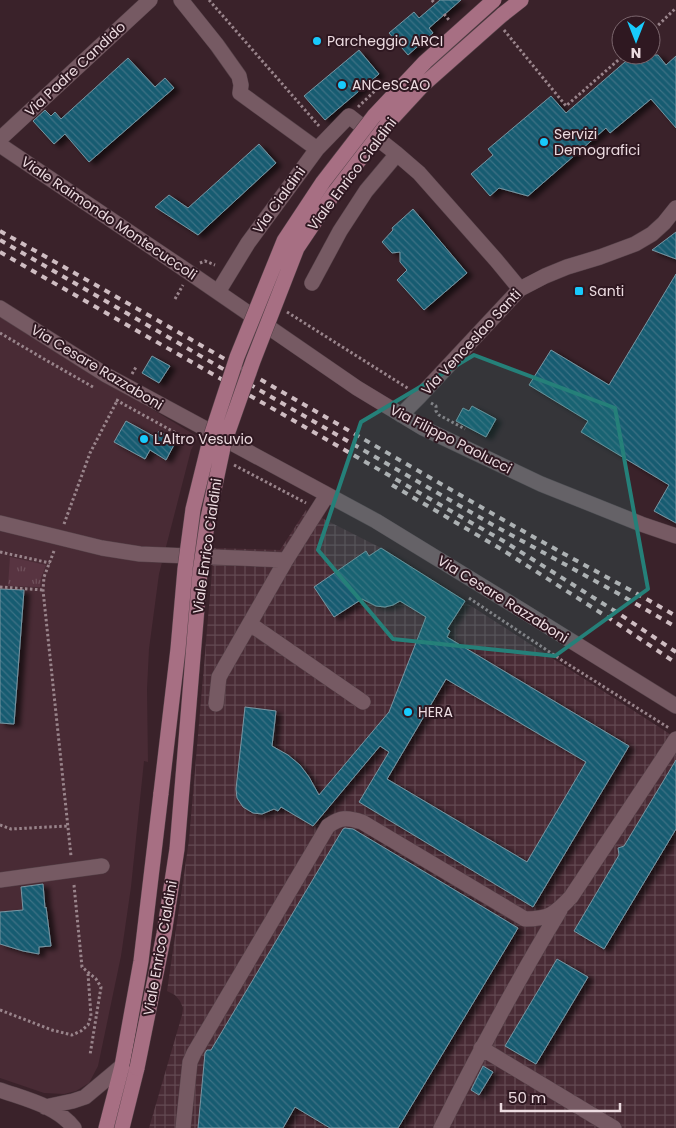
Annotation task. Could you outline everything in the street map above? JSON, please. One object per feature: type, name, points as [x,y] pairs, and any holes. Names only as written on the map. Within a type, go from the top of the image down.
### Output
[{"type":"main road","name":"Viale Enrico Cialdini","points":[[122,1128],[178,649],[185,569],[193,509],[210,436],[237,357],[284,241],[323,182],[374,116],[425,62],[494,0]]},
{"type":"main road","name":"Viale Enrico Cialdini","points":[[106,1128],[129,1067],[164,934],[177,849],[200,572],[208,518],[224,443],[253,361],[297,248],[334,193],[387,124],[422,85],[501,20],[521,0]]},
{"type":"street","name":"Via Padre Candido","points":[[0,139],[150,0]]},
{"type":"street","points":[[181,0],[239,76],[240,93],[317,149]]},
{"type":"street","name":"Via Cialdini","points":[[218,292],[248,244],[317,149],[349,116],[397,154]]},
{"type":"street","name":"Viale Raimondo Montecuccoli","points":[[0,145],[218,292]]},
{"type":"street","points":[[312,283],[340,231],[366,191],[397,154],[419,173],[520,289]]},
{"type":"street","name":"Via Venceslao Santi","points":[[401,415],[520,289],[567,267],[600,258],[635,244],[652,234],[676,208]]},
{"type":"street","name":"Via Filippo Paolucci","points":[[218,292],[349,382],[423,428],[541,484],[676,536]]},
{"type":"street","name":"Via Cesare Razzaboni","points":[[0,308],[106,375],[376,521],[676,706]]},
{"type":"street","points":[[216,704],[219,677],[286,560],[327,496]]},
{"type":"street","points":[[0,523],[102,548],[140,554],[286,560]]},
{"type":"street","points":[[250,624],[363,702]]},
{"type":"street","points":[[441,1128],[481,1048],[532,956],[561,908],[571,897],[676,739]]},
{"type":"street","points":[[183,1128],[190,1062],[194,1053],[328,826],[336,821],[346,818],[362,822],[525,919],[538,919],[549,916],[561,908]]},
{"type":"street","points":[[0,880],[102,866]]},
{"type":"street","points":[[481,1048],[614,1128]]},
{"type":"street","points":[[45,1107],[85,1097],[129,1067]]},
{"type":"street","points":[[0,1090],[45,1107],[62,1117],[74,1128]]},
{"type":"path","points":[[210,0],[328,137]]},
{"type":"path","points":[[432,0],[435,4]]},
{"type":"path","points":[[661,22],[676,8]]},
{"type":"path","points":[[444,14],[450,20]]},
{"type":"path","points":[[501,20],[566,106],[613,65]]},
{"type":"path","points":[[215,265],[229,274]]},
{"type":"path","points":[[281,308],[436,406],[436,411],[440,415],[465,429]]},
{"type":"path","points":[[0,333],[94,388]]},
{"type":"path","points":[[90,1055],[101,987],[96,979],[82,967],[43,590],[44,577],[90,453],[136,367]]},
{"type":"path","points":[[110,396],[194,443]]},
{"type":"path","points":[[227,461],[318,510]]},
{"type":"path","points":[[0,552],[50,564]]},
{"type":"path","points":[[0,587],[43,590]]},
{"type":"path","points":[[469,598],[564,662],[676,732]]},
{"type":"path","points":[[0,825],[11,829],[67,826]]},
{"type":"path","points":[[0,1010],[52,1030],[72,1035],[88,1026],[91,1016],[88,974]]},
{"type":"highlighted area","points":[[474,355],[615,408],[648,589],[555,656],[393,639],[318,550],[361,422]]},
{"type":"shaded area","points":[[0,317],[198,437],[191,450],[159,574],[149,649],[147,689],[148,762],[144,761],[131,887],[121,956],[98,1066],[89,1083],[76,1091],[64,1094],[44,1093],[0,1078]]},
{"type":"shaded area","points":[[306,510],[381,548],[676,738],[676,1128],[149,1128],[183,1008],[175,995],[167,991],[189,840],[214,548],[280,550]]},
{"type":"green space","points":[[10,557],[46,565],[40,587],[8,586]]},
{"type":"building","points":[[440,0],[461,0],[429,28],[433,33],[408,55],[389,33],[414,12],[419,18]]},
{"type":"building","name":"ANCeSCAO","points":[[359,50],[379,74],[325,120],[304,96]]},
{"type":"building","points":[[676,56],[676,128],[651,99],[610,133],[606,128],[528,196],[499,188],[490,196],[471,174],[493,155],[488,149],[551,96],[566,113],[621,65],[661,65],[661,59],[666,65]]},
{"type":"building","points":[[128,58],[155,87],[165,78],[174,88],[89,162],[65,134],[54,144],[33,121],[45,110],[51,116],[55,112],[61,119]]},
{"type":"building","points":[[259,144],[276,163],[198,235],[155,207],[169,195],[188,208]]},
{"type":"building","points":[[413,209],[467,273],[424,310],[397,280],[407,270],[400,262],[400,252],[392,253],[382,242],[393,230],[392,228]]},
{"type":"building","points":[[676,232],[676,259],[652,250]]},
{"type":"building","points":[[676,274],[676,523],[654,511],[669,485],[581,432],[588,421],[529,385],[551,350],[609,385]]},
{"type":"building","points":[[152,356],[170,366],[159,383],[142,373]]},
{"type":"building","points":[[472,406],[496,419],[486,437],[456,421],[463,408],[469,411]]},
{"type":"building","name":"L'Altro Vesuvio","points":[[126,421],[155,437],[159,431],[176,441],[166,460],[150,450],[145,459],[114,442]]},
{"type":"building","points":[[381,548],[465,601],[447,629],[450,631],[447,637],[629,746],[533,907],[359,802],[389,752],[380,746],[313,826],[281,807],[278,811],[274,809],[262,814],[253,813],[243,807],[237,798],[236,789],[245,707],[276,711],[272,746],[288,755],[300,765],[319,795],[389,712],[426,617],[400,601],[385,607],[376,606],[362,599],[334,617],[314,587],[366,551],[369,556]],"holes":[[[446,679],[586,762],[527,862],[387,779]]]},
{"type":"building","points":[[0,589],[24,590],[14,724],[0,723]]},
{"type":"building","points":[[676,760],[676,829],[604,949],[574,931],[619,855],[618,848],[624,846]]},
{"type":"building","points":[[345,828],[353,829],[518,928],[398,1128],[330,1128],[295,1107],[283,1128],[198,1128],[205,1053],[207,1050],[211,1050]]},
{"type":"building","points":[[43,884],[51,946],[39,947],[39,954],[0,944],[0,912],[23,910],[21,887]]},
{"type":"building","points":[[557,959],[588,977],[536,1064],[505,1046]]},
{"type":"building","points":[[483,1066],[493,1072],[479,1095],[471,1090]]},
{"type":"railway","points":[[0,231],[518,528],[676,616]]},
{"type":"railway","points":[[0,240],[493,525],[676,627]]},
{"type":"railway","points":[[0,252],[505,542],[676,652]]},
{"type":"railway","points":[[392,485],[501,549],[676,663]]},
{"type":"place","name":"Parcheggio ARCI","points":[[317,41]]},
{"type":"place","name":"ANCeSCAO","points":[[342,85]]},
{"type":"place","name":"Servizi Demografici","points":[[544,142]]},
{"type":"place","name":"Santi","points":[[579,291]]},
{"type":"place","name":"L'Altro Vesuvio","points":[[144,439]]},
{"type":"place","name":"HERA","points":[[408,712]]}]
